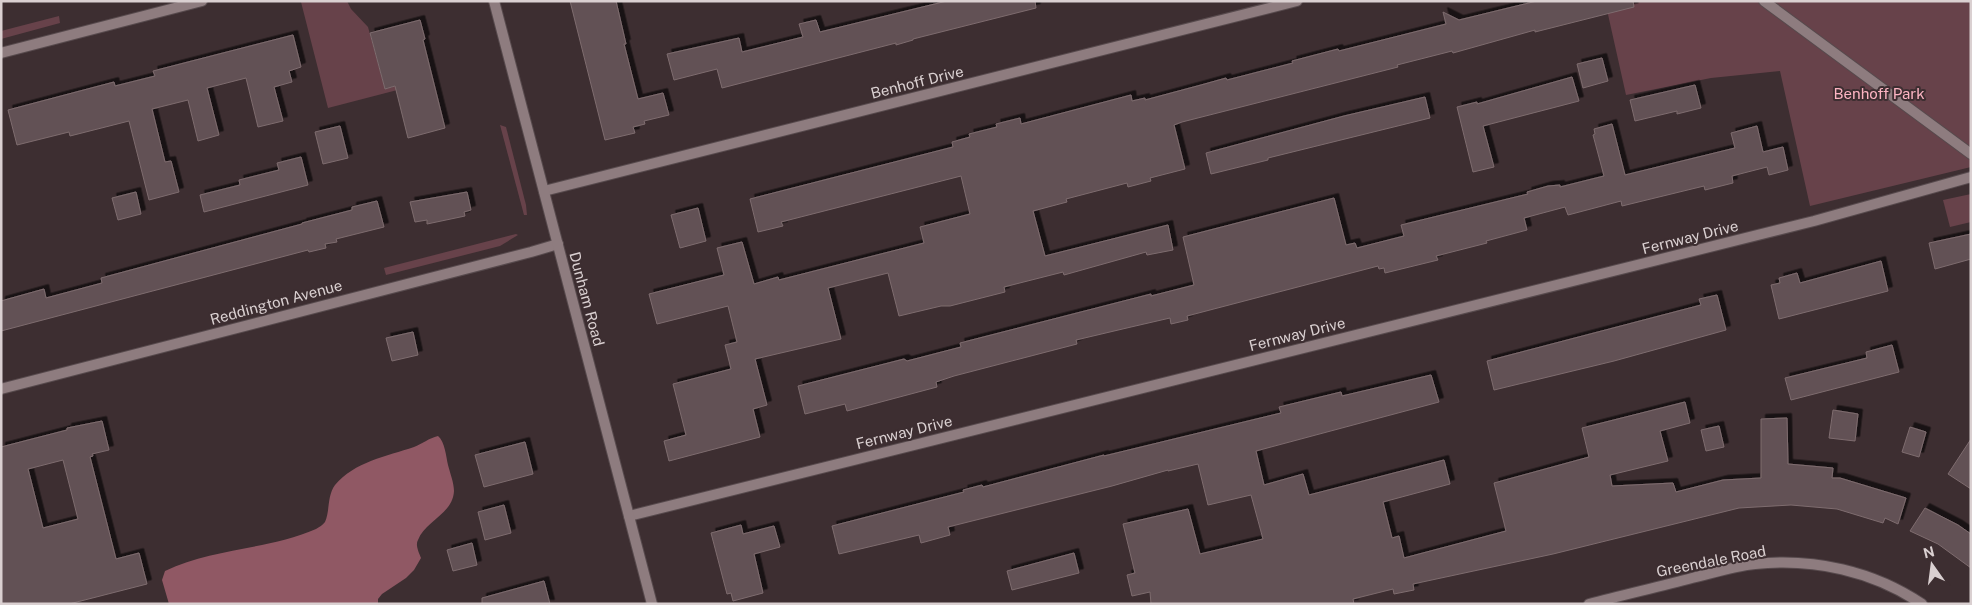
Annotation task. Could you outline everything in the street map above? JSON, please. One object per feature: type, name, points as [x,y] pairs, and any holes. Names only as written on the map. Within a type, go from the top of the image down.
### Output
[{"type":"street","points":[[1,53],[202,1]]},
{"type":"street","name":"Dunham Road","points":[[494,1],[652,604]]},
{"type":"street","name":"Benhoff Drive","points":[[544,191],[1297,1]]},
{"type":"street","points":[[1764,1],[1971,154]]},
{"type":"street","name":"Fernway Drive","points":[[629,516],[1814,221],[1971,177]]},
{"type":"street","name":"Reddington Avenue","points":[[1,389],[558,244]]},
{"type":"street","name":"Greendale Road","points":[[1589,604],[1754,564],[1790,562],[1821,564],[1851,571],[1881,581],[1922,604]]},
{"type":"green space","points":[[347,1],[351,9],[368,27],[385,89],[432,77],[432,81],[328,108],[301,2]]},
{"type":"green space","name":"Benhoff Park","points":[[1605,1],[1971,1],[1971,167],[1810,206],[1780,71],[1711,78],[1626,95]]},
{"type":"green space","points":[[59,16],[60,23],[1,39],[1,31]]},
{"type":"green space","points":[[500,125],[506,127],[527,215],[524,215]]},
{"type":"green space","points":[[1971,194],[1971,222],[1950,227],[1943,200]]},
{"type":"green space","points":[[518,235],[500,246],[386,275],[384,268]]},
{"type":"shaded area","points":[[438,436],[444,445],[453,481],[454,491],[452,499],[449,506],[426,528],[418,540],[417,544],[421,558],[414,570],[406,578],[382,594],[378,599],[378,604],[169,604],[162,580],[165,571],[183,563],[279,541],[316,529],[325,522],[332,489],[343,477],[361,465],[414,447]]},
{"type":"building","points":[[570,1],[616,1],[626,44],[624,44],[638,99],[663,93],[669,115],[644,121],[645,124],[633,127],[635,133],[605,140]]},
{"type":"building","points":[[947,1],[1035,1],[1036,8],[722,88],[717,69],[674,80],[667,54],[739,38],[742,52],[803,37],[799,24],[816,20],[820,32]]},
{"type":"building","points":[[1537,1],[1633,1],[1634,7],[1535,32],[1535,30],[1453,53],[1452,51],[1397,65],[1398,67],[1174,125],[1185,169],[1150,178],[1151,181],[1128,187],[1127,183],[1066,199],[1067,202],[1033,211],[1045,256],[1168,225],[1173,250],[1147,255],[1146,252],[1064,275],[1063,272],[1004,287],[1005,292],[950,306],[941,306],[899,316],[888,273],[828,288],[841,339],[755,359],[767,405],[753,409],[760,437],[669,461],[664,441],[686,435],[673,384],[731,369],[725,345],[737,342],[728,306],[657,324],[649,294],[724,275],[717,248],[742,242],[754,284],[778,277],[779,280],[924,243],[920,227],[970,214],[961,176],[781,222],[783,226],[758,232],[750,199],[953,147],[952,142],[970,137],[969,134],[997,127],[996,124],[1020,118],[1021,124],[1131,95],[1132,101],[1145,98],[1145,100],[1226,78],[1227,80],[1338,49],[1339,51],[1446,24],[1443,12],[1459,20]]},
{"type":"building","points":[[420,20],[425,39],[423,40],[445,128],[408,138],[395,86],[385,89],[370,33]]},
{"type":"building","points":[[293,35],[301,67],[289,71],[292,82],[274,87],[283,121],[258,127],[246,78],[207,88],[219,135],[198,141],[188,100],[152,109],[165,162],[171,161],[179,192],[149,200],[129,121],[70,136],[69,132],[17,145],[8,110],[114,82],[115,86],[155,76],[153,71]]},
{"type":"building","points":[[1602,58],[1608,81],[1583,88],[1577,64]]},
{"type":"building","points":[[1572,77],[1579,101],[1483,126],[1494,167],[1473,172],[1457,107],[1477,102],[1477,104]]},
{"type":"building","points":[[1695,85],[1701,108],[1677,114],[1677,111],[1635,121],[1630,100]]},
{"type":"building","points":[[1425,97],[1430,118],[1211,174],[1206,153],[1344,116]]},
{"type":"building","points":[[1612,124],[1625,175],[1735,148],[1731,133],[1757,126],[1763,152],[1783,147],[1788,170],[1769,175],[1767,167],[1732,176],[1733,183],[1705,190],[1704,186],[1622,206],[1621,201],[1568,215],[1565,207],[1524,218],[1527,230],[1486,241],[1487,243],[1436,256],[1438,260],[1385,273],[1384,268],[1379,269],[1378,266],[1187,316],[1188,320],[1171,324],[1170,318],[1076,340],[1077,344],[954,376],[936,382],[937,387],[847,411],[845,404],[805,414],[798,386],[904,359],[907,361],[961,347],[960,343],[1151,294],[1151,296],[1194,285],[1183,237],[1334,198],[1346,245],[1355,243],[1357,248],[1404,236],[1401,225],[1528,194],[1527,192],[1548,186],[1560,185],[1560,187],[1604,176],[1593,135],[1595,134],[1594,129]]},
{"type":"building","points":[[340,126],[348,158],[323,164],[315,132]]},
{"type":"building","points":[[301,157],[308,185],[204,212],[200,195],[240,185],[239,180],[279,170],[277,163]]},
{"type":"building","points":[[136,192],[141,214],[118,220],[112,198]]},
{"type":"building","points":[[467,192],[471,210],[464,212],[465,216],[427,224],[427,220],[415,222],[410,202]]},
{"type":"building","points":[[377,201],[384,227],[336,239],[337,242],[325,244],[326,248],[309,252],[308,250],[1,331],[1,301],[44,289],[46,298],[102,283],[101,278],[302,224],[352,210],[352,207]]},
{"type":"building","points":[[698,208],[706,241],[680,248],[671,215]]},
{"type":"building","points":[[1971,234],[1971,259],[1935,269],[1929,243]]},
{"type":"building","points":[[1881,261],[1888,291],[1779,319],[1771,285],[1780,283],[1779,278],[1797,273],[1800,283]]},
{"type":"building","points":[[1717,295],[1726,330],[1614,361],[1494,390],[1487,361],[1701,305],[1699,299]]},
{"type":"building","points":[[413,332],[418,355],[392,361],[386,338]]},
{"type":"building","points":[[1892,345],[1899,372],[1791,400],[1785,378],[1867,358],[1866,352]]},
{"type":"building","points":[[1431,375],[1439,402],[1256,451],[1264,485],[1303,474],[1309,495],[1444,460],[1450,484],[1383,502],[1392,538],[1399,536],[1404,558],[1506,531],[1494,483],[1589,457],[1582,428],[1685,402],[1690,423],[1660,431],[1668,461],[1610,475],[1612,486],[1673,483],[1676,492],[1723,480],[1761,478],[1761,419],[1787,418],[1788,464],[1833,468],[1832,478],[1840,478],[1906,498],[1898,524],[1885,518],[1883,523],[1837,509],[1791,505],[1739,508],[1553,554],[1413,584],[1414,590],[1394,594],[1393,589],[1353,599],[1354,604],[1151,604],[1150,592],[1132,596],[1127,575],[1135,573],[1123,524],[1188,509],[1200,554],[1263,539],[1251,495],[1208,505],[1198,464],[1168,470],[948,527],[950,535],[921,543],[919,535],[839,554],[832,526],[964,492],[963,490],[982,485],[983,487],[1104,455],[1281,413],[1279,407],[1341,392],[1342,396]]},
{"type":"building","points":[[1833,410],[1858,414],[1855,441],[1829,438]]},
{"type":"building","points":[[102,421],[109,450],[92,454],[93,456],[90,457],[116,559],[139,553],[147,584],[69,604],[1,604],[1,447],[67,430],[67,428]],"holes":[[[63,460],[78,519],[43,528],[28,469]]]},
{"type":"building","points":[[1719,426],[1724,447],[1706,451],[1701,430]]},
{"type":"building","points":[[1910,427],[1926,432],[1919,457],[1902,452]]},
{"type":"building","points":[[1971,439],[1971,489],[1948,474]]},
{"type":"building","points":[[525,442],[533,474],[484,487],[475,455]]},
{"type":"building","points":[[504,505],[511,533],[485,540],[478,512]]},
{"type":"building","points":[[1925,508],[1971,534],[1971,568],[1938,544],[1910,531]]},
{"type":"building","points":[[741,525],[743,534],[774,526],[780,547],[754,554],[763,593],[733,601],[731,593],[727,594],[711,533]]},
{"type":"building","points":[[472,543],[477,565],[453,571],[447,550]]},
{"type":"building","points":[[1074,553],[1079,573],[1012,590],[1007,571]]},
{"type":"building","points":[[544,581],[550,604],[482,604],[482,598]]}]
